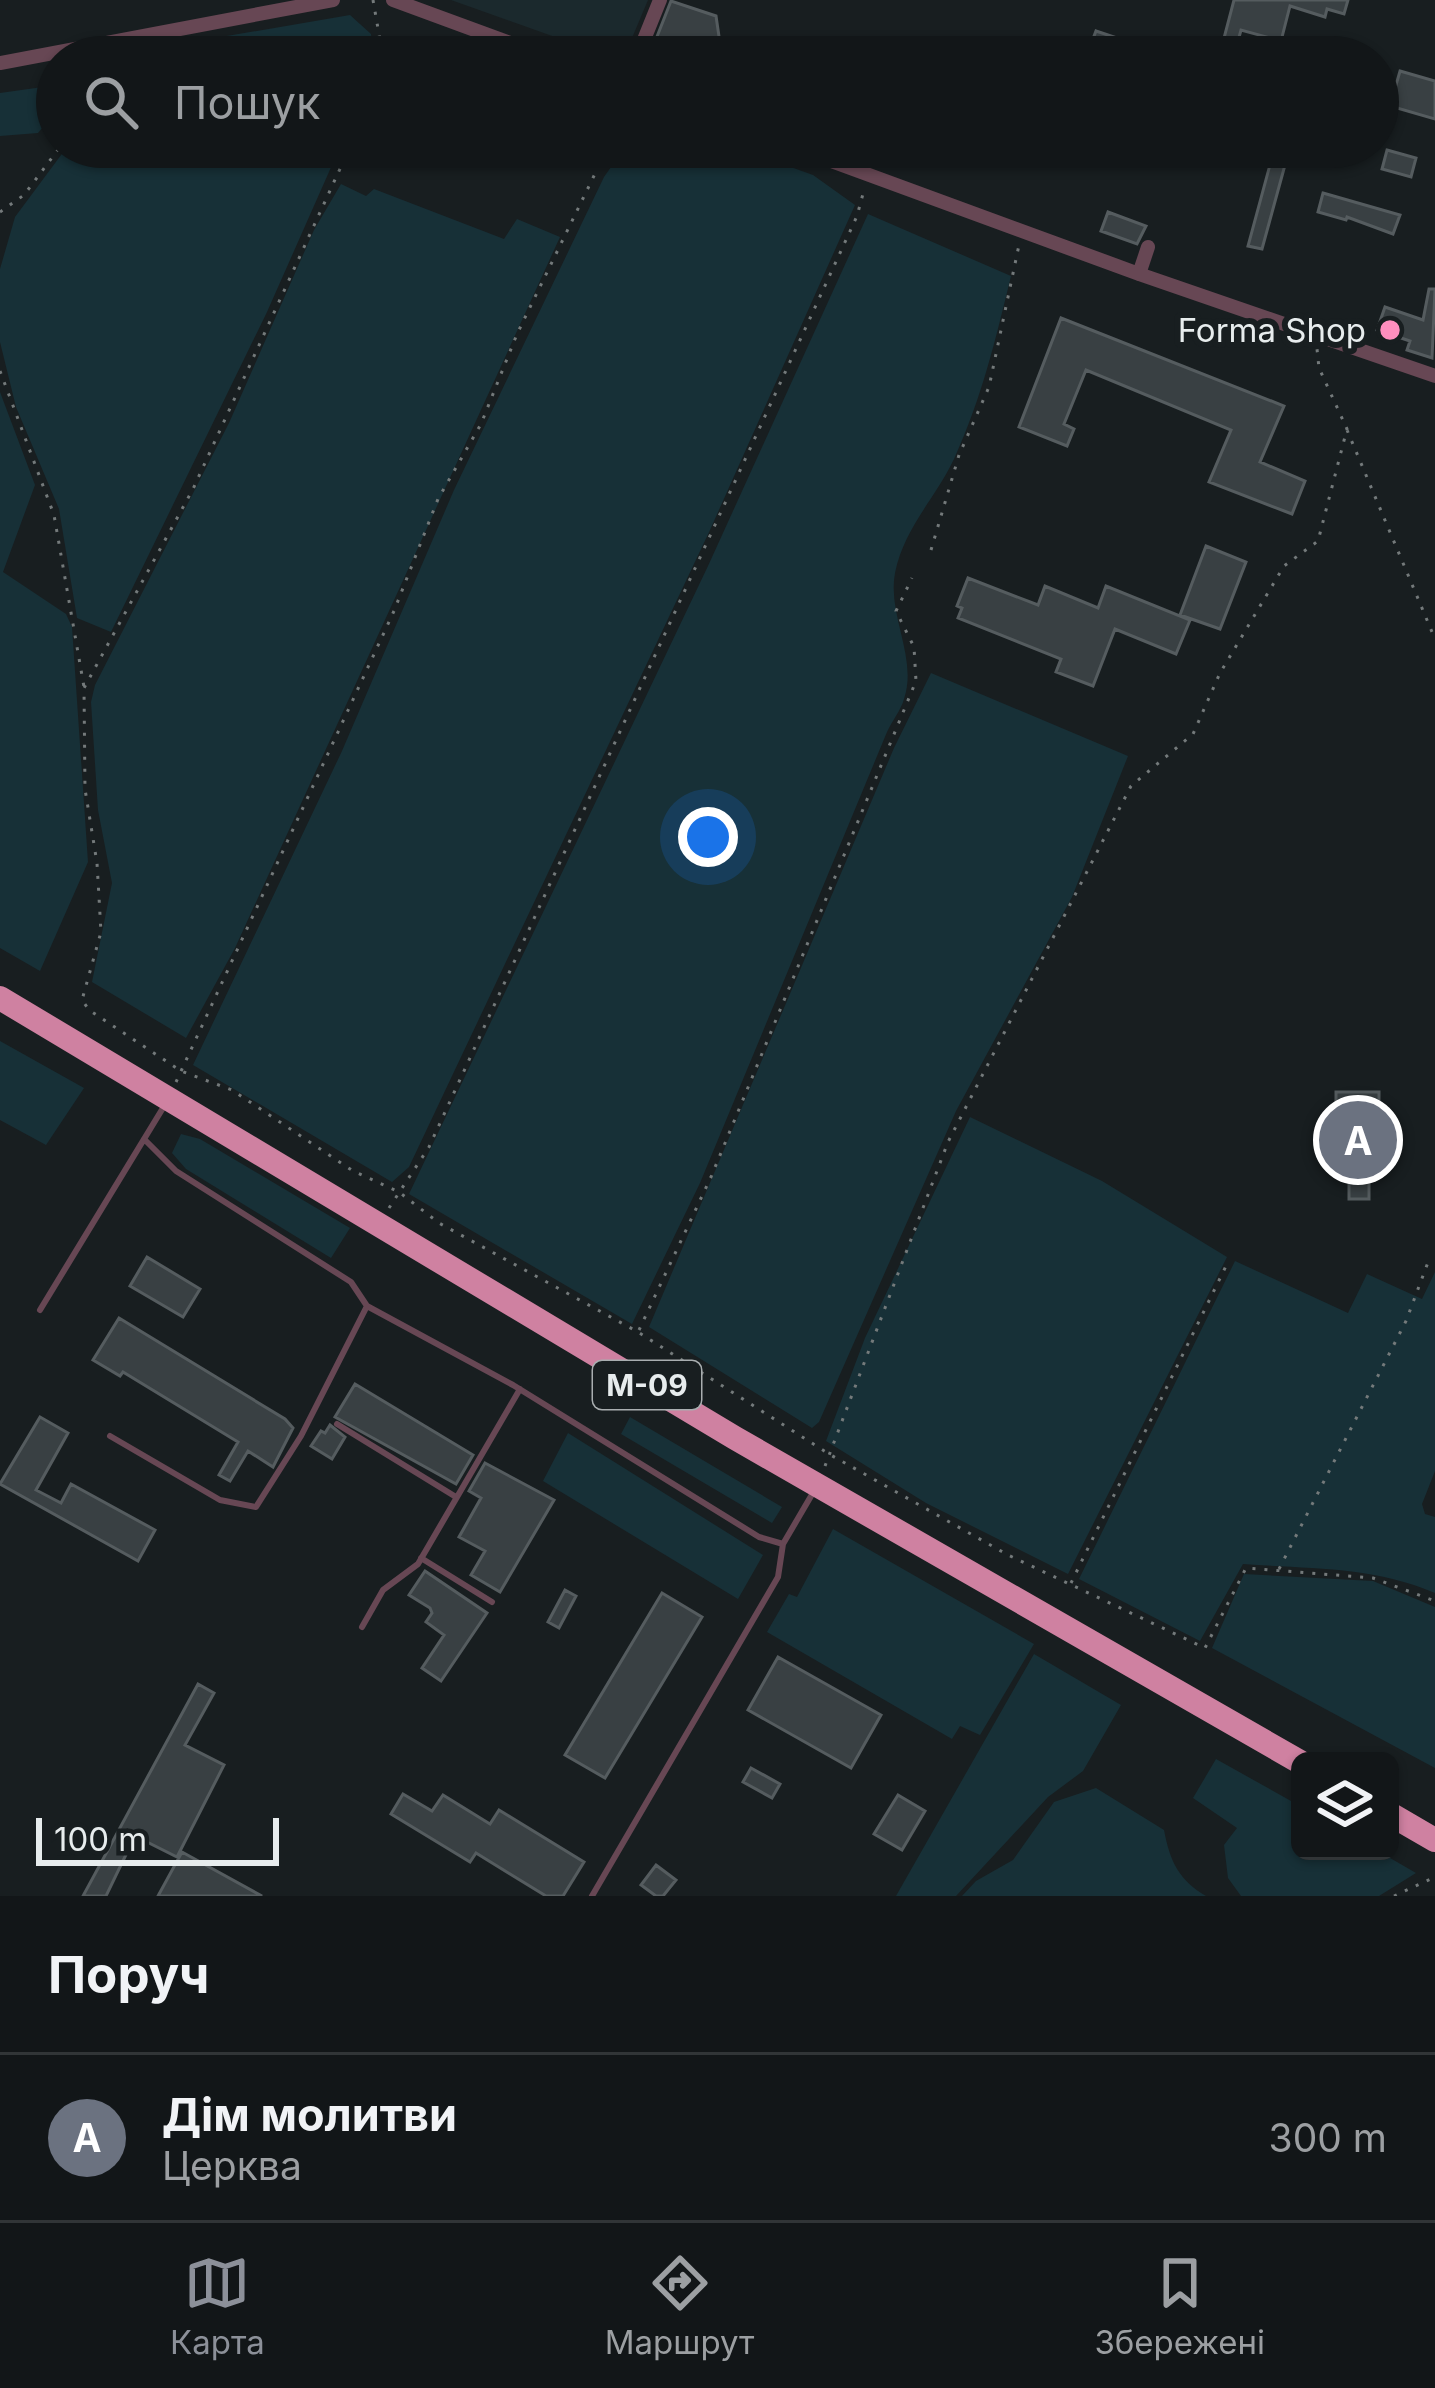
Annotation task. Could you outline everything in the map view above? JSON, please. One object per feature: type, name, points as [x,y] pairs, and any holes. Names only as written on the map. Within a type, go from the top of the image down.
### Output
[{"type":"highway","name":"М-09","points":[[0,998],[818,1485],[1291,1757]]},
{"type":"highway","points":[[1399,1819],[1435,1840]]},
{"type":"street","points":[[143,36],[333,0]]},
{"type":"street","points":[[393,0],[491,36]]},
{"type":"street","points":[[645,36],[660,0]]},
{"type":"street","points":[[0,63],[36,56]]},
{"type":"street","points":[[849,168],[1435,376]]},
{"type":"street","points":[[1139,274],[1148,248]]},
{"type":"lane","points":[[40,1310],[168,1100]]},
{"type":"lane","points":[[144,1138],[176,1171],[351,1282],[367,1306],[520,1389],[759,1537],[783,1544]]},
{"type":"lane","points":[[110,1436],[220,1500],[256,1507],[301,1436],[367,1306]]},
{"type":"lane","points":[[362,1627],[382,1590],[422,1558],[520,1389]]},
{"type":"lane","points":[[337,1424],[456,1497]]},
{"type":"lane","points":[[592,1896],[778,1576],[783,1544],[818,1485]]},
{"type":"lane","points":[[422,1558],[492,1602]]},
{"type":"path","points":[[374,0],[380,36]]},
{"type":"path","points":[[0,212],[24,195],[44,168]]},
{"type":"path","points":[[84,688],[193,489],[340,168]]},
{"type":"path","points":[[168,1100],[394,611],[438,499],[481,424],[517,334],[598,168]]},
{"type":"path","points":[[378,1225],[428,1147],[642,690],[856,216],[868,175]]},
{"type":"path","points":[[931,550],[959,455],[989,387],[1022,232]]},
{"type":"path","points":[[1315,335],[1319,368],[1435,639]]},
{"type":"path","points":[[0,371],[54,514],[84,688],[85,789],[97,863],[101,932],[82,1000],[89,1010],[182,1071],[232,1090],[353,1171],[399,1192],[439,1223],[638,1332],[830,1454],[1008,1555],[1205,1648],[1246,1568],[1373,1578],[1435,1601]]},
{"type":"path","points":[[818,1485],[948,1142],[1132,786],[1193,734],[1220,673],[1284,566],[1318,541],[1346,429]]},
{"type":"path","points":[[638,1332],[711,1177],[916,681],[914,647],[896,611],[912,578]]},
{"type":"path","points":[[1278,1571],[1406,1321],[1430,1257]]},
{"type":"path","points":[[1070,1584],[1228,1262]]},
{"type":"path","points":[[1394,1896],[1435,1877]]},
{"type":"shaded area","points":[[451,0],[648,0],[633,36],[552,36]]},
{"type":"shaded area","points":[[350,15],[371,36],[227,36]]},
{"type":"shaded area","points":[[36,88],[36,133],[0,136],[0,93]]},
{"type":"shaded area","points":[[51,168],[331,168],[267,312],[111,632],[77,618],[59,509],[16,407],[0,342],[0,269],[15,217]]},
{"type":"shaded area","points":[[610,168],[794,168],[813,175],[855,205],[710,530],[409,1167],[392,1182],[193,1065],[342,751],[454,490]]},
{"type":"shaded area","points":[[341,184],[366,196],[374,189],[504,239],[517,219],[560,237],[235,948],[186,1038],[92,982],[112,883],[98,810],[91,702],[95,685],[229,423],[314,230]]},
{"type":"shaded area","points":[[868,214],[1011,276],[964,436],[899,557],[894,589],[907,668],[903,703],[700,1183],[632,1324],[409,1194],[708,566]]},
{"type":"shaded area","points":[[0,392],[35,485],[3,572],[66,614],[72,627],[88,862],[40,971],[0,948]]},
{"type":"shaded area","points":[[931,673],[1128,756],[1072,897],[956,1111],[819,1422],[812,1428],[649,1327],[894,748]]},
{"type":"shaded area","points":[[0,1041],[84,1088],[46,1145],[0,1120]]},
{"type":"shaded area","points":[[970,1117],[1102,1181],[1227,1257],[1068,1574],[926,1503],[826,1441],[865,1338]]},
{"type":"shaded area","points":[[181,1134],[200,1139],[350,1228],[331,1258],[186,1169],[172,1153]]},
{"type":"shaded area","points":[[1235,1261],[1348,1313],[1367,1274],[1422,1299],[1435,1272],[1435,1471],[1422,1504],[1425,1514],[1435,1517],[1435,1593],[1364,1573],[1243,1564],[1200,1641],[1079,1579]]},
{"type":"shaded area","points":[[630,1417],[782,1507],[772,1523],[621,1434]]},
{"type":"shaded area","points":[[568,1433],[763,1555],[738,1599],[543,1481]]},
{"type":"shaded area","points":[[833,1529],[1034,1644],[980,1735],[960,1726],[952,1739],[767,1632],[789,1594],[797,1597]]},
{"type":"shaded area","points":[[1244,1574],[1373,1581],[1435,1607],[1435,1768],[1212,1648]]},
{"type":"shaded area","points":[[1034,1654],[1121,1705],[1083,1771],[1048,1797],[956,1896],[896,1896]]},
{"type":"shaded area","points":[[1216,1759],[1291,1801],[1291,1860],[1394,1860],[1416,1873],[1379,1896],[1241,1896],[1228,1878],[1224,1845],[1237,1828],[1193,1798]]},
{"type":"shaded area","points":[[1096,1788],[1164,1830],[1177,1869],[1206,1896],[962,1896],[976,1881],[1013,1860],[1054,1802]]},
{"type":"building","points":[[1234,0],[1348,0],[1344,14],[1327,9],[1325,17],[1290,6],[1282,36],[1241,30],[1239,36],[1225,36]]},
{"type":"building","points":[[671,1],[716,16],[719,36],[657,36]]},
{"type":"building","points":[[1400,71],[1435,81],[1435,119],[1399,109]]},
{"type":"building","points":[[1399,153],[1416,158],[1411,177],[1382,169],[1399,168]]},
{"type":"building","points":[[1269,168],[1284,168],[1262,249],[1248,246]]},
{"type":"building","points":[[1323,193],[1400,215],[1393,234],[1318,212]]},
{"type":"building","points":[[1108,212],[1146,226],[1137,244],[1101,231]]},
{"type":"building","points":[[1429,289],[1435,289],[1432,358],[1407,350],[1410,341],[1377,330],[1385,307],[1423,320]]},
{"type":"building","points":[[1061,318],[1284,406],[1260,462],[1305,481],[1292,514],[1209,482],[1231,430],[1086,370],[1064,424],[1074,429],[1067,446],[1019,427]]},
{"type":"building","points":[[1206,546],[1246,562],[1220,629],[1180,615]]},
{"type":"building","points":[[968,578],[1038,605],[1045,586],[1098,608],[1106,586],[1190,620],[1176,654],[1115,629],[1093,686],[1056,672],[1061,659],[958,618],[962,608],[957,606]]},
{"type":"building","points":[[1336,1092],[1379,1092],[1379,1109],[1388,1109],[1388,1128],[1379,1128],[1377,1175],[1369,1175],[1369,1199],[1349,1199],[1349,1176],[1336,1176]]},
{"type":"building","points":[[147,1257],[200,1289],[183,1317],[130,1286]]},
{"type":"building","points":[[119,1318],[285,1419],[293,1428],[273,1467],[248,1451],[230,1481],[219,1475],[238,1442],[123,1372],[120,1376],[93,1360]]},
{"type":"building","points":[[355,1384],[473,1455],[456,1484],[335,1417]]},
{"type":"building","points":[[40,1417],[68,1433],[36,1490],[61,1503],[71,1484],[155,1530],[138,1561],[0,1484]]},
{"type":"building","points":[[330,1425],[345,1437],[332,1459],[311,1446]]},
{"type":"building","points":[[485,1463],[554,1500],[500,1592],[471,1575],[485,1551],[459,1537],[481,1498],[469,1491]]},
{"type":"building","points":[[425,1571],[487,1613],[441,1681],[422,1668],[444,1635],[426,1622],[430,1608],[409,1595]]},
{"type":"building","points":[[565,1590],[576,1596],[559,1628],[548,1622]]},
{"type":"building","points":[[662,1593],[702,1617],[605,1778],[565,1755]]},
{"type":"building","points":[[778,1657],[881,1715],[851,1768],[748,1710]]},
{"type":"building","points":[[198,1684],[214,1693],[185,1745],[224,1765],[177,1857],[135,1836],[106,1896],[83,1896]]},
{"type":"building","points":[[751,1768],[780,1784],[772,1798],[743,1782]]},
{"type":"building","points":[[403,1794],[432,1811],[443,1795],[490,1824],[499,1810],[584,1862],[563,1896],[546,1896],[476,1853],[470,1862],[391,1814]]},
{"type":"building","points":[[898,1795],[925,1811],[902,1850],[874,1834]]},
{"type":"building","points":[[182,1852],[262,1896],[158,1896]]},
{"type":"building","points":[[656,1865],[676,1880],[663,1896],[641,1885]]},
{"type":"place","name":"Forma Shop","points":[[1390,330]]},
{"type":"place","name":"Дім молитви","points":[[1358,1140]]}]
